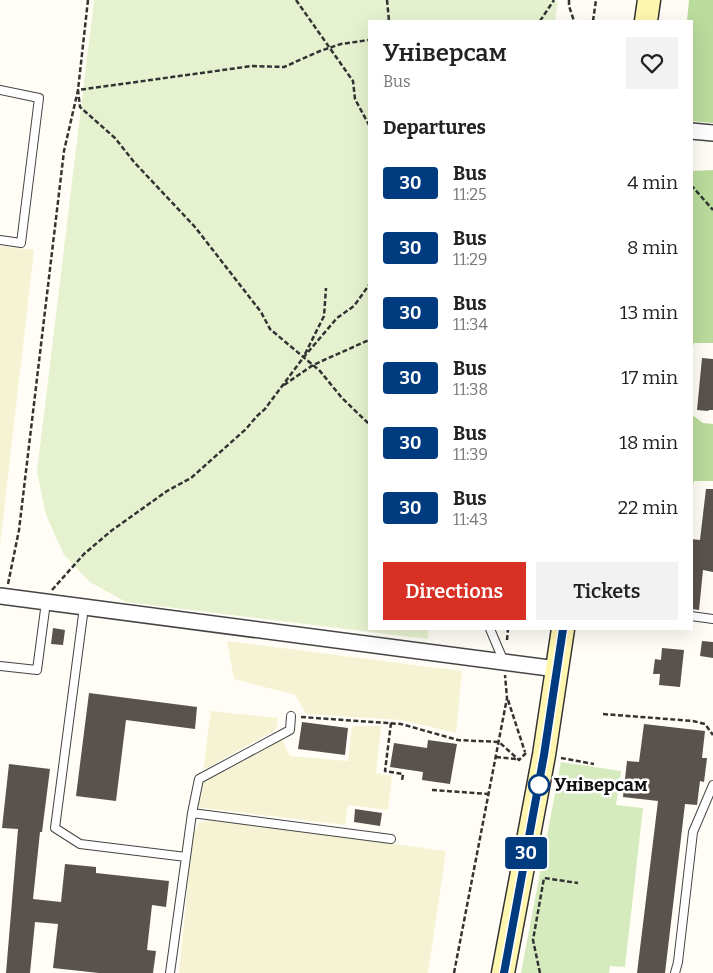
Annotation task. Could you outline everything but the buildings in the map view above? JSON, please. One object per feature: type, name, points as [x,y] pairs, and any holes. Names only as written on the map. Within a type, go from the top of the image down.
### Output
[{"type":"main road","points":[[646,20],[649,0]]},
{"type":"main road","points":[[504,973],[544,755],[563,630]]},
{"type":"street","points":[[693,131],[713,133]]},
{"type":"street","points":[[3,597],[557,669]]},
{"type":"lane","points":[[0,90],[39,98],[21,243],[0,240]]},
{"type":"lane","points":[[0,666],[37,670],[43,602]]},
{"type":"lane","points":[[84,607],[55,828],[80,844],[186,857]]},
{"type":"lane","points":[[693,616],[713,619]]},
{"type":"lane","points":[[490,630],[504,662]]},
{"type":"lane","points":[[170,973],[192,813],[199,779],[290,730],[291,716]]},
{"type":"lane","points":[[675,973],[678,962],[693,832],[713,785]]},
{"type":"lane","points":[[192,813],[391,839]]},
{"type":"path","points":[[3,597],[19,530],[64,151],[78,90],[88,0]]},
{"type":"path","points":[[296,0],[353,81],[355,99],[368,123]]},
{"type":"path","points":[[387,0],[389,20]]},
{"type":"path","points":[[541,20],[554,0]]},
{"type":"path","points":[[569,0],[574,20]]},
{"type":"path","points":[[593,20],[596,0]]},
{"type":"path","points":[[78,90],[252,66],[284,67],[341,44],[368,40]]},
{"type":"path","points":[[78,90],[80,108],[115,138],[134,162],[195,227],[261,312],[270,328],[320,371],[342,398],[368,423]]},
{"type":"path","points":[[693,187],[713,210]]},
{"type":"path","points":[[43,602],[84,554],[111,531],[167,491],[191,478],[246,429],[265,409],[303,358],[337,318],[354,306],[368,285]]},
{"type":"path","points":[[303,358],[324,316],[326,288]]},
{"type":"path","points":[[282,386],[313,365],[368,340]]},
{"type":"path","points":[[508,630],[504,662],[507,698],[526,753]]},
{"type":"path","points":[[454,973],[507,698]]},
{"type":"path","points":[[603,714],[693,721],[705,724],[713,736]]},
{"type":"path","points":[[291,716],[402,724],[458,740],[499,742]]},
{"type":"path","points":[[391,724],[385,771],[403,774],[402,781]]},
{"type":"path","points":[[496,757],[519,760]]},
{"type":"path","points":[[432,790],[489,794]]},
{"type":"path","points":[[540,973],[533,940],[544,878],[578,883]]},
{"type":"shaded area","points":[[0,246],[34,250],[0,546]]},
{"type":"shaded area","points":[[227,641],[462,671],[456,733],[402,720],[306,714],[295,695],[234,679]]},
{"type":"shaded area","points":[[211,711],[278,718],[276,730],[203,770]]},
{"type":"shaded area","points":[[352,726],[381,726],[376,773],[392,776],[388,810],[348,805],[345,825],[195,807],[199,780],[282,739],[290,756],[348,761]]},
{"type":"shaded area","points":[[210,819],[446,851],[428,973],[179,973],[193,833],[199,823]]},
{"type":"green space","points":[[94,0],[558,1],[555,20],[368,20],[368,630],[428,630],[428,639],[126,602],[90,582],[64,555],[46,515],[37,472]]},
{"type":"green space","points":[[689,0],[713,0],[713,123],[693,121],[693,20],[687,20]]},
{"type":"green space","points":[[713,170],[713,343],[694,343],[693,346],[693,171]]},
{"type":"green space","points":[[693,416],[703,423],[713,424],[713,481],[694,481],[693,484]]},
{"type":"green space","points":[[561,762],[621,771],[616,805],[643,808],[625,967],[610,966],[609,973],[521,973]]},
{"type":"bus line","name":"30","points":[[504,973],[544,755],[563,630]]},
{"type":"place","name":"Універсам","points":[[539,785]]}]
